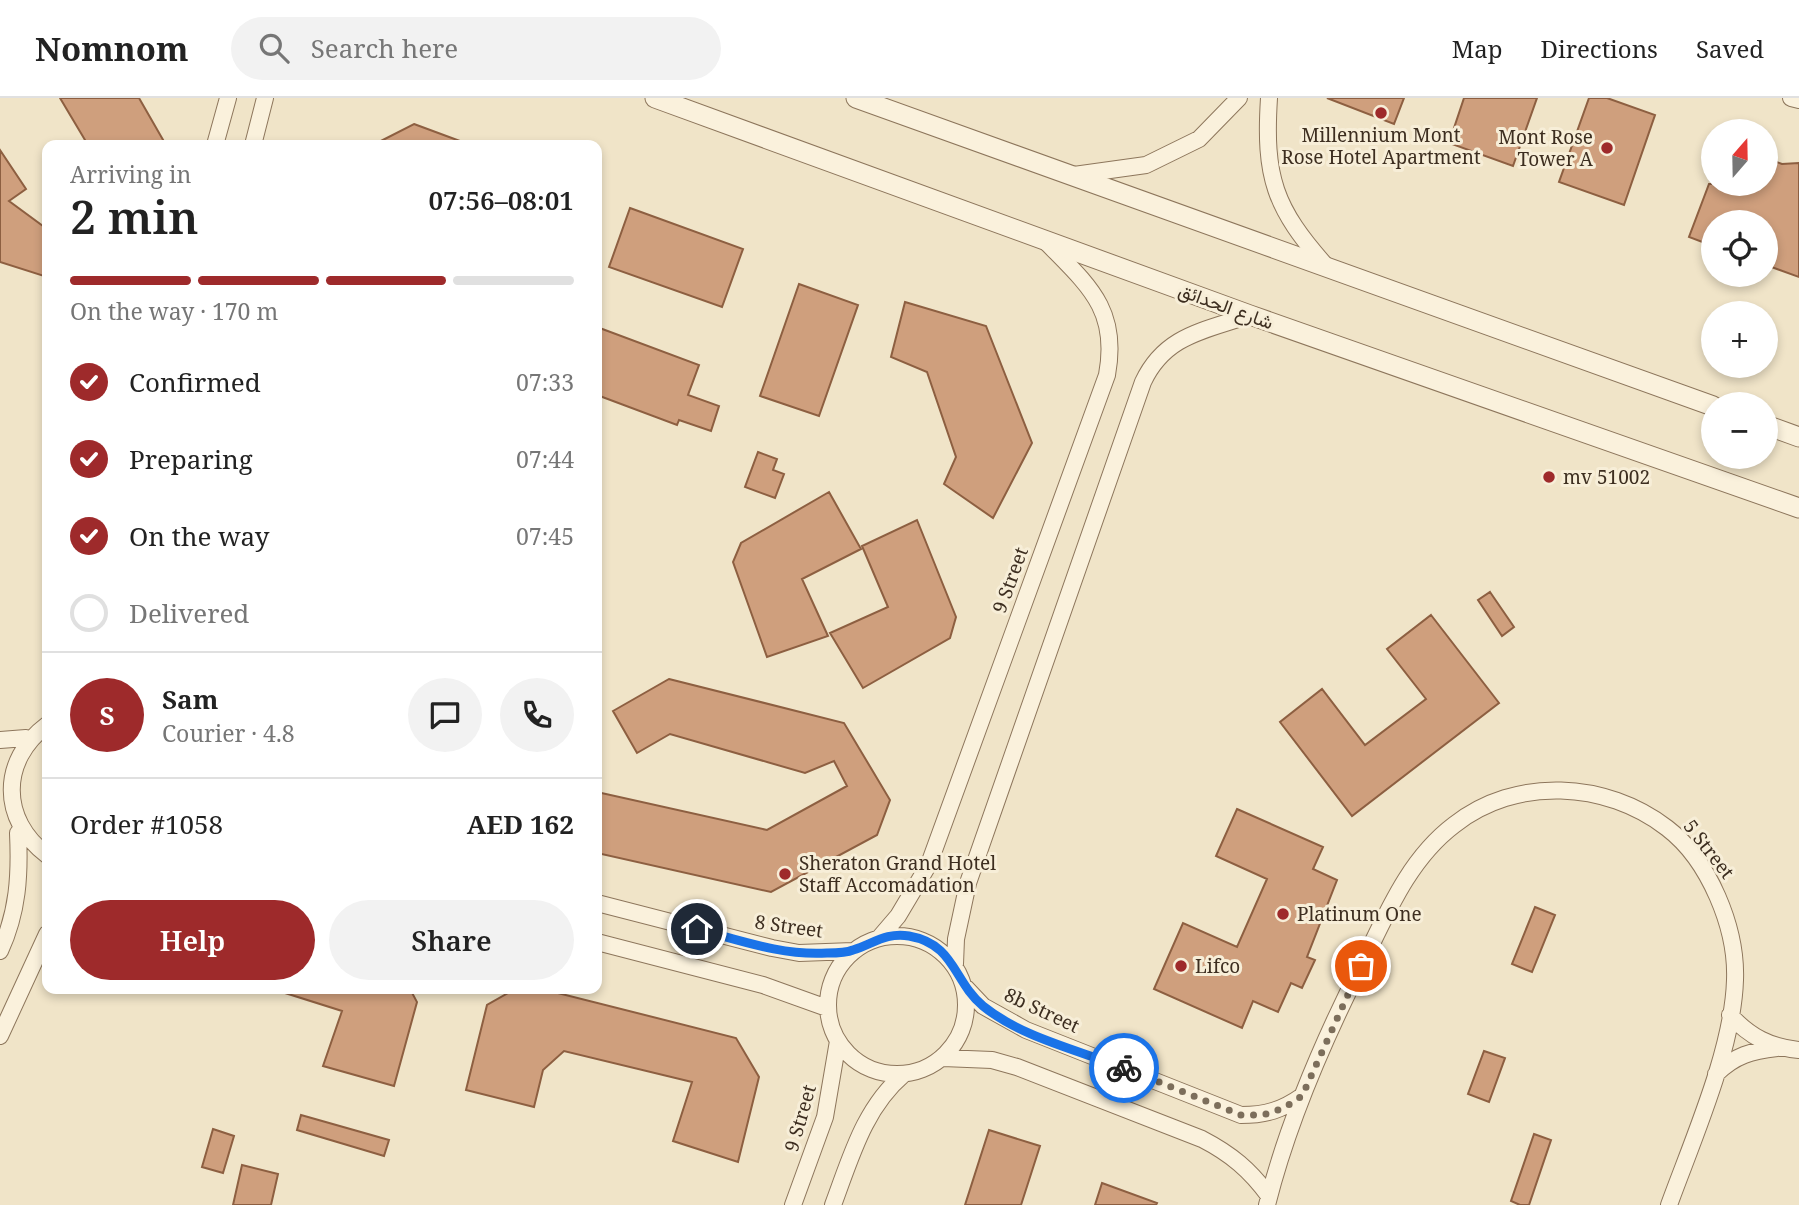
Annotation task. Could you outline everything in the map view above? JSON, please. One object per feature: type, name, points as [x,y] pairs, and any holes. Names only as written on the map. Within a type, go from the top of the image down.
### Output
[{"type":"street","points":[[216,140],[228,98]]},
{"type":"street","points":[[254,140],[265,98]]},
{"type":"street","name":"شارع الحدائق","points":[[655,98],[1250,315],[1799,508]]},
{"type":"street","points":[[856,98],[1701,402]]},
{"type":"street","points":[[1074,176],[1146,165],[1199,139],[1239,98]]},
{"type":"street","points":[[1269,98],[1266,144],[1275,190],[1296,232],[1327,267]]},
{"type":"street","points":[[1791,98],[1799,100]]},
{"type":"street","name":"9 Street","points":[[880,937],[898,916],[929,863],[1107,375],[1111,352],[1110,328],[1102,306],[1089,286],[1046,241]]},
{"type":"street","points":[[955,964],[956,939],[968,883],[1143,383],[1152,364],[1166,348],[1184,338],[1250,315]]},
{"type":"street","points":[[1778,429],[1799,436]]},
{"type":"street","points":[[42,728],[26,738],[12,757],[4,779],[2,802],[18,832],[31,846],[42,852]]},
{"type":"street","points":[[0,740],[26,738]]},
{"type":"street","name":"5 Street","points":[[1268,1201],[1302,1096],[1383,920],[1423,853],[1454,824],[1493,803],[1540,789],[1590,793],[1632,806],[1668,829],[1719,896],[1732,935],[1735,979],[1730,1015],[1715,1076],[1669,1205]]},
{"type":"street","points":[[0,951],[16,903],[20,868],[18,832]]},
{"type":"street","name":"8 Street","points":[[602,904],[772,948],[799,953],[853,951]]},
{"type":"street","points":[[908,936],[934,945],[955,964],[966,988],[967,1013],[959,1038],[943,1058],[925,1069],[904,1074],[884,1073],[865,1066],[838,1041],[827,1008],[830,986],[839,967],[853,951],[880,937],[908,936]]},
{"type":"street","points":[[602,943],[763,985],[827,1008]]},
{"type":"street","points":[[0,1036],[42,945]]},
{"type":"street","name":"8b Street","points":[[966,988],[983,1006],[1026,1030],[1241,1115],[1263,1115],[1284,1108],[1302,1096]]},
{"type":"street","points":[[1730,1015],[1743,1030],[1760,1041],[1780,1048],[1799,1050]]},
{"type":"street","name":"9 Street","points":[[793,1205],[825,1117],[838,1041]]},
{"type":"street","points":[[1715,1076],[1728,1062],[1743,1054],[1780,1048]]},
{"type":"street","points":[[943,1058],[992,1060],[1017,1067],[1202,1139],[1229,1153],[1244,1166],[1268,1201]]},
{"type":"street","points":[[833,1205],[867,1118],[883,1094],[904,1074]]},
{"type":"building","points":[[60,98],[139,98],[163,140],[85,140]]},
{"type":"building","name":"Millennium Mont Rose Hotel Apartment","points":[[1327,98],[1404,98],[1394,124]]},
{"type":"building","points":[[1464,98],[1537,98],[1513,166],[1449,143]]},
{"type":"building","name":"Mont Rose Tower A","points":[[1589,98],[1607,98],[1655,115],[1624,205],[1559,182]]},
{"type":"building","points":[[414,124],[457,140],[383,140]]},
{"type":"building","points":[[0,150],[26,189],[9,201],[42,225],[42,275],[0,262]]},
{"type":"building","points":[[1778,162],[1799,163],[1799,277],[1778,269],[1778,210],[1701,210],[1701,242],[1689,237],[1704,196],[1778,196]]},
{"type":"building","points":[[630,208],[743,249],[722,307],[609,267]]},
{"type":"building","points":[[799,284],[858,305],[819,416],[760,396]]},
{"type":"building","points":[[905,302],[986,326],[1032,443],[993,518],[944,484],[956,457],[927,372],[891,357]]},
{"type":"building","points":[[602,329],[699,365],[688,395],[719,406],[711,431],[679,420],[677,425],[602,397]]},
{"type":"building","points":[[758,452],[777,459],[773,470],[784,474],[775,498],[745,487]]},
{"type":"building","points":[[829,492],[861,549],[802,579],[828,636],[767,657],[733,562],[741,543]]},
{"type":"building","points":[[917,520],[956,617],[950,638],[863,688],[830,633],[888,607],[862,546]]},
{"type":"building","points":[[1490,592],[1514,627],[1502,636],[1478,600]]},
{"type":"building","points":[[1431,615],[1499,703],[1352,816],[1280,722],[1322,689],[1365,745],[1426,699],[1387,649]]},
{"type":"building","points":[[669,679],[844,723],[890,800],[877,835],[771,892],[602,854],[602,793],[767,830],[847,786],[834,761],[805,773],[670,734],[637,753],[613,711]]},
{"type":"building","name":"Platinum One","points":[[1237,809],[1323,847],[1313,869],[1337,880],[1307,957],[1315,960],[1302,988],[1291,983],[1278,1012],[1253,1001],[1242,1028],[1154,989],[1183,923],[1237,947],[1267,879],[1216,856]]},
{"type":"building","points":[[1535,907],[1555,915],[1532,972],[1512,964]]},
{"type":"building","points":[[288,994],[413,994],[417,1002],[394,1086],[323,1066],[342,1011]]},
{"type":"building","points":[[506,994],[562,994],[736,1038],[759,1077],[738,1162],[673,1141],[692,1082],[564,1051],[543,1070],[534,1107],[466,1090],[487,1005]]},
{"type":"building","points":[[1484,1051],[1505,1058],[1489,1102],[1468,1094]]},
{"type":"building","points":[[301,1115],[389,1140],[384,1156],[297,1130]]},
{"type":"building","points":[[213,1129],[234,1136],[223,1173],[202,1167]]},
{"type":"building","points":[[989,1130],[1040,1146],[1021,1205],[965,1205]]},
{"type":"building","points":[[1534,1134],[1551,1140],[1529,1205],[1520,1205],[1511,1201]]},
{"type":"building","points":[[242,1165],[278,1174],[271,1205],[233,1205]]},
{"type":"building","points":[[1102,1183],[1157,1203],[1095,1205]]},
{"type":"way so far","points":[[1124,1068],[1241,1115],[1263,1115],[1284,1108],[1302,1096],[1361,966]]},
{"type":"place","name":"Millennium Mont Rose Hotel Apartment","points":[[1381,113]]},
{"type":"place","name":"Mont Rose Tower A","points":[[1607,148]]},
{"type":"place","name":"mv 51002","points":[[1549,477]]},
{"type":"place","name":"Sheraton Grand Hotel Staff Accomadation","points":[[785,874]]},
{"type":"place","name":"Platinum One","points":[[1283,914]]},
{"type":"place","name":"Lifco","points":[[1181,966]]},
{"type":"route","points":[[697,929],[799,953],[853,951],[880,937],[908,936],[934,945],[955,964],[966,988],[983,1006],[1004,1019],[1124,1068]]}]
